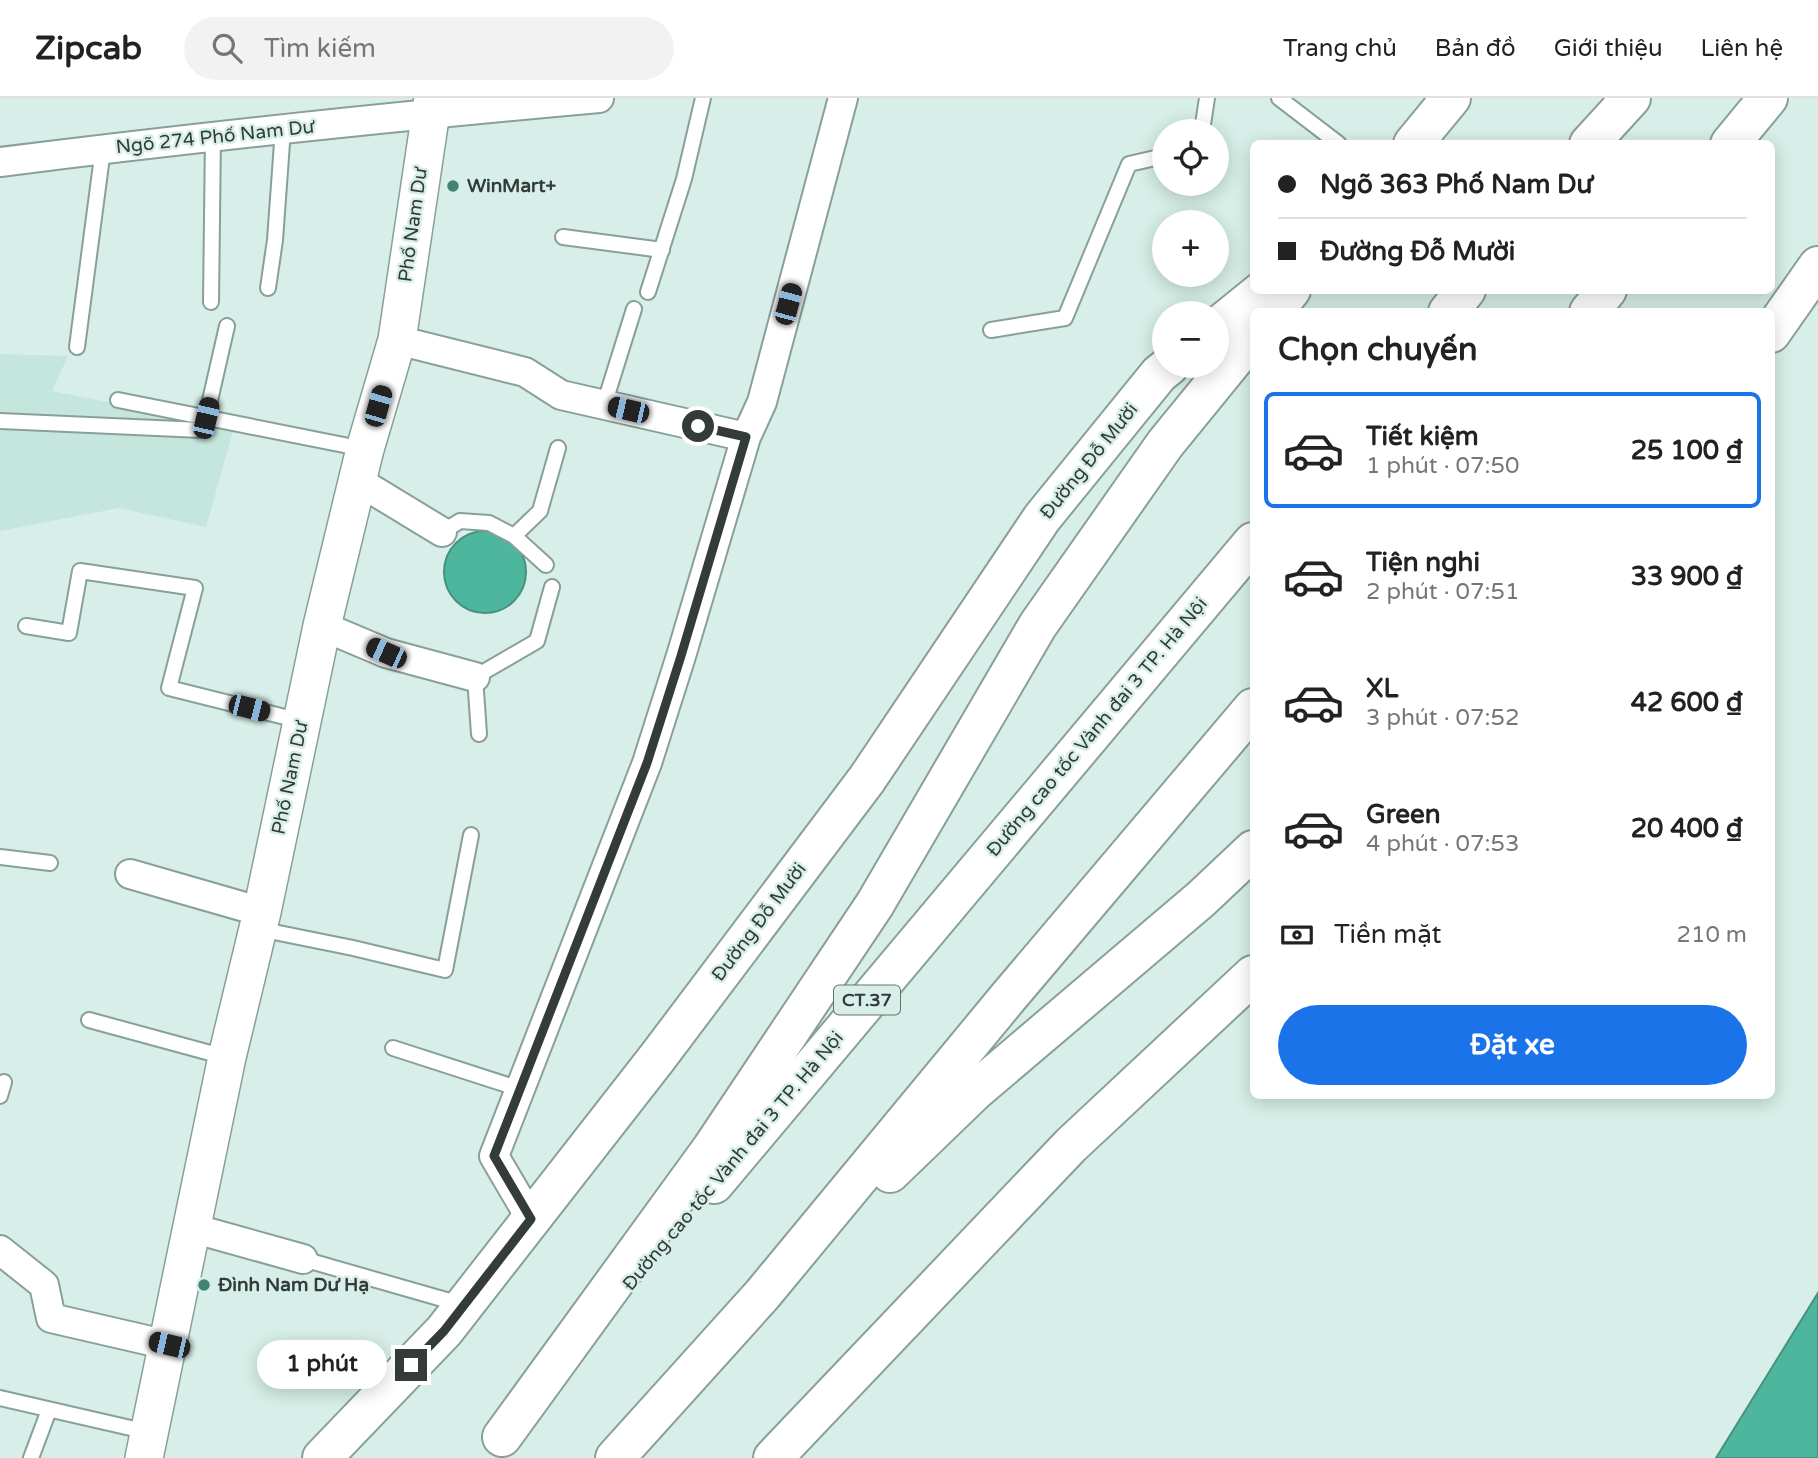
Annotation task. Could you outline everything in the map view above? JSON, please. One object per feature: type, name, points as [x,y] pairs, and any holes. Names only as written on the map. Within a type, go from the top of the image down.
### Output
[{"type":"main road","points":[[1416,140],[1451,98]]},
{"type":"main road","points":[[1594,140],[1631,98]]},
{"type":"main road","points":[[1733,140],[1768,98]]},
{"type":"main road","points":[[1775,327],[1818,266]]},
{"type":"main road","points":[[1229,318],[1259,294]]},
{"type":"main road","points":[[1276,308],[1288,294]]},
{"type":"main road","points":[[1451,308],[1462,294]]},
{"type":"main road","points":[[1592,308],[1604,294]]},
{"type":"main road","points":[[492,1448],[712,1148],[867,915],[1038,625],[1165,444],[1250,340]]},
{"type":"main road","name":"Đường Đỗ Mười","points":[[322,1458],[444,1331],[657,1058],[867,779],[1042,518],[1156,378]]},
{"type":"main road","name":"Đường cao tốc Vành đai 3 TP. Hà Nội","points":[[492,1448],[1250,546]]},
{"type":"main road","points":[[615,1458],[762,1295],[1010,995],[1250,712]]},
{"type":"main road","points":[[762,1295],[975,1091],[1201,899],[1250,853]]},
{"type":"main road","points":[[773,1458],[1071,1145],[1250,978]]},
{"type":"street","name":"Ngõ 274 Phố Nam Dư","points":[[0,162],[283,130],[431,106],[599,98]]},
{"type":"street","points":[[531,1219],[494,1156],[647,763],[746,437],[762,402],[843,98]]},
{"type":"street","name":"Phố Nam Dư","points":[[147,1445],[227,1057],[260,920],[323,626],[362,465],[397,340],[431,106]]},
{"type":"street","points":[[397,340],[525,372],[561,395],[746,437]]},
{"type":"street","points":[[362,465],[442,532]]},
{"type":"street","points":[[323,626],[386,653],[475,677]]},
{"type":"street","points":[[130,874],[260,920]]},
{"type":"street","points":[[192,1228],[303,1259]]},
{"type":"street","points":[[0,1250],[44,1285],[51,1318],[169,1345]]},
{"type":"lane","points":[[648,292],[684,179],[704,98]]},
{"type":"lane","points":[[1204,119],[1207,98]]},
{"type":"lane","points":[[1279,98],[1334,140]]},
{"type":"lane","points":[[268,289],[275,240],[283,130]]},
{"type":"lane","points":[[211,302],[214,136]]},
{"type":"lane","points":[[77,347],[103,149]]},
{"type":"lane","points":[[991,330],[1065,318],[1129,164],[1152,159]]},
{"type":"lane","points":[[563,237],[662,250]]},
{"type":"lane","points":[[604,405],[634,309]]},
{"type":"lane","points":[[204,424],[227,326]]},
{"type":"lane","points":[[118,400],[362,465]]},
{"type":"lane","points":[[0,421],[204,424]]},
{"type":"lane","points":[[514,536],[540,511],[558,448]]},
{"type":"lane","points":[[442,532],[460,521],[489,523],[514,536],[546,565]]},
{"type":"lane","points":[[26,626],[69,633],[80,571],[195,588],[169,688],[302,721]]},
{"type":"lane","points":[[478,734],[475,677],[537,641],[552,587]]},
{"type":"lane","points":[[260,920],[353,948],[445,970],[471,835]]},
{"type":"lane","points":[[0,857],[50,863]]},
{"type":"lane","points":[[89,1020],[227,1057]]},
{"type":"lane","points":[[393,1048],[520,1089]]},
{"type":"lane","points":[[0,1096],[4,1082]]},
{"type":"lane","points":[[303,1259],[464,1306]]},
{"type":"lane","points":[[0,1398],[49,1410],[147,1445]]},
{"type":"lane","points":[[31,1458],[49,1410]]},
{"type":"shaded area","points":[[0,354],[68,356],[52,391],[234,427],[206,527],[119,508],[0,531]]},
{"type":"shaded area","points":[[485,531],[501,534],[514,543],[523,556],[526,572],[523,588],[514,601],[501,610],[485,613],[469,610],[456,601],[447,588],[444,572],[447,556],[456,543],[469,534]]},
{"type":"shaded area","points":[[1818,1293],[1818,1458],[1716,1458]]},
{"type":"place","name":"WinMart+","points":[[453,186]]},
{"type":"place","name":"Đình Nam Dư Hạ","points":[[204,1285]]},
{"type":"route","points":[[411,1365],[444,1331],[531,1219],[494,1156],[647,763],[746,437],[698,426]]}]
